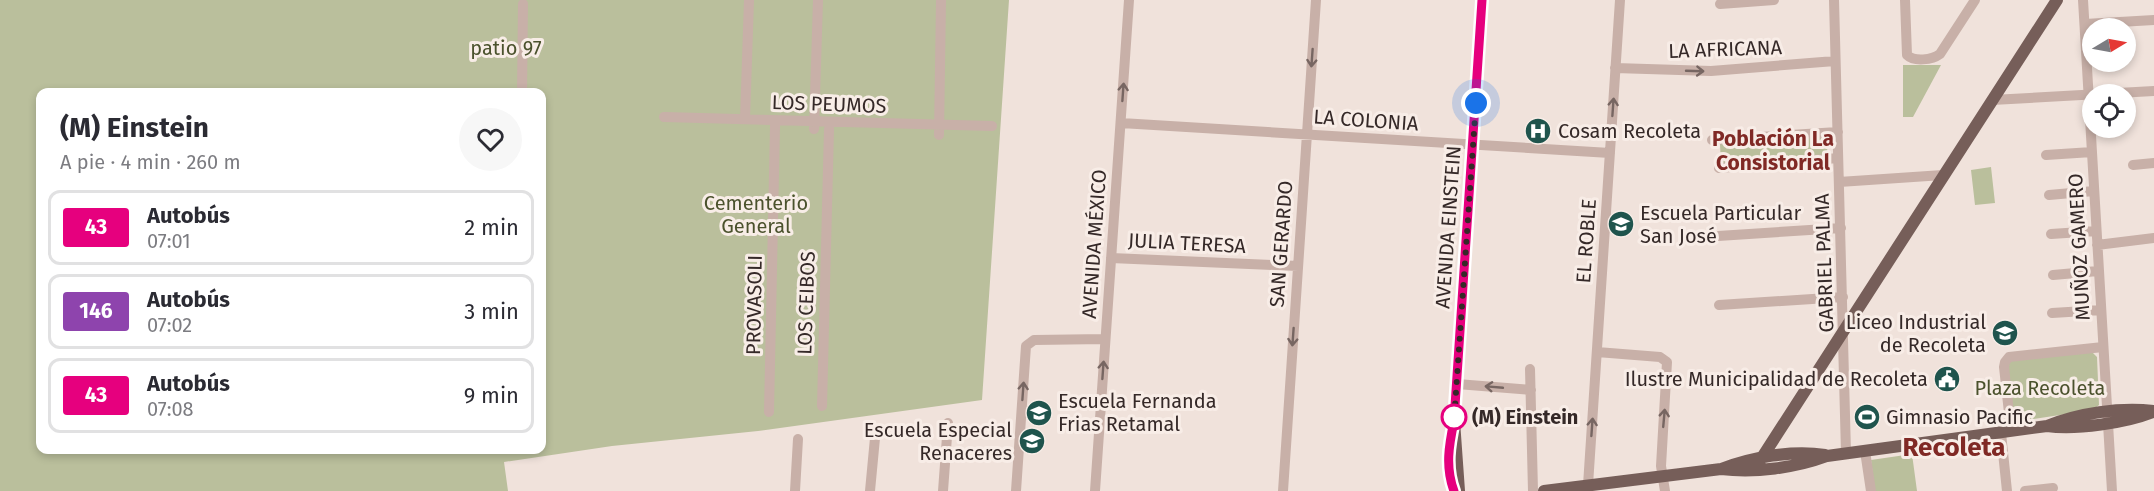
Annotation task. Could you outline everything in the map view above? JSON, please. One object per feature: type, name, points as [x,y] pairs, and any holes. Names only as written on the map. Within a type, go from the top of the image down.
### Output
[{"type":"main road","name":"AVENIDA EINSTEIN","points":[[1456,491],[1448,465],[1457,384],[1482,0]]},
{"type":"main road","points":[[1754,470],[2057,0]]},
{"type":"main road","points":[[1544,491],[1721,469],[1754,470],[1811,462],[1827,456],[1846,453],[2047,426],[2064,429],[2107,418],[2137,419],[2154,411]]},
{"type":"main road","name":"AVENIDA EINSTEIN","points":[[1454,421],[1456,491]]},
{"type":"main road","points":[[1721,469],[1739,462],[1762,458],[1810,453],[1827,456]]},
{"type":"main road","points":[[1444,491],[1448,465]]},
{"type":"street","points":[[745,119],[748,0]]},
{"type":"street","points":[[815,125],[818,0]]},
{"type":"street","points":[[938,130],[941,0]]},
{"type":"street","name":"AVENIDA MÉXICO","points":[[1095,491],[1129,0]]},
{"type":"street","name":"SAN GERARDO","points":[[1283,491],[1316,0]]},
{"type":"street","name":"EL ROBLE","points":[[1588,485],[1620,0]]},
{"type":"street","points":[[1720,4],[1774,0]]},
{"type":"street","name":"GABRIEL PALMA","points":[[1834,0],[1846,453]]},
{"type":"street","points":[[1905,0],[1906,52],[1908,57],[1913,59],[1932,58],[1940,54],[1975,0]]},
{"type":"street","name":"MUÑOZ GAMERO","points":[[2083,0],[2084,18]]},
{"type":"street","points":[[522,88],[523,4]]},
{"type":"street","points":[[2136,21],[2154,20]]},
{"type":"street","name":"LA AFRICANA","points":[[1615,68],[1711,71],[1835,61]]},
{"type":"street","points":[[2136,92],[2154,91]]},
{"type":"street","points":[[1992,100],[2082,95]]},
{"type":"street","name":"LOS PEUMOS","points":[[664,117],[745,119],[815,125],[938,130],[992,126]]},
{"type":"street","name":"LA COLONIA","points":[[1121,123],[1610,153]]},
{"type":"street","name":"PROVASOLI","points":[[769,412],[775,126]]},
{"type":"street","name":"LOS CEIBOS","points":[[822,406],[829,129]]},
{"type":"street","points":[[1712,140],[1838,132]]},
{"type":"street","name":"MUÑOZ GAMERO","points":[[2091,138],[2112,491]]},
{"type":"street","points":[[2046,155],[2092,152]]},
{"type":"street","points":[[1719,168],[1838,158]]},
{"type":"street","points":[[2133,165],[2154,164]]},
{"type":"street","points":[[1839,182],[1943,176]]},
{"type":"street","points":[[2049,195],[2094,191]]},
{"type":"street","points":[[1718,236],[1840,228]]},
{"type":"street","points":[[2051,234],[2096,231]]},
{"type":"street","points":[[2097,244],[2154,238]]},
{"type":"street","name":"JULIA TERESA","points":[[1111,258],[1298,266]]},
{"type":"street","points":[[2053,275],[2098,271]]},
{"type":"street","points":[[1719,304],[1843,297]]},
{"type":"street","points":[[2052,313],[2101,310]]},
{"type":"street","points":[[1016,491],[1026,346],[1034,340],[1105,339]]},
{"type":"street","points":[[2007,491],[2005,362],[2009,357],[2103,347]]},
{"type":"street","points":[[1597,352],[1660,357],[1667,362],[1661,458],[1665,491]]},
{"type":"street","points":[[1530,369],[1533,491]]},
{"type":"street","points":[[1457,384],[1531,390]]},
{"type":"street","points":[[943,491],[948,423]]},
{"type":"street","points":[[870,491],[875,438]]},
{"type":"street","points":[[795,491],[798,439]]},
{"type":"street","points":[[1865,451],[1871,491]]},
{"type":"street","points":[[2025,491],[2053,488]]},
{"type":"green space","name":"Cementerio General","points":[[0,0],[1009,0],[982,400],[758,431],[612,446],[504,462],[508,491],[0,491]]},
{"type":"green space","points":[[1903,65],[1941,65],[1913,117],[1903,117]]},
{"type":"green space","points":[[1826,136],[1828,158],[1721,166],[1720,144]]},
{"type":"green space","points":[[1991,167],[1995,203],[1975,205],[1971,170]]},
{"type":"green space","name":"Plaza Recoleta","points":[[2092,352],[2097,357],[2099,405],[2093,410],[2013,422],[2008,366],[2010,361]]},
{"type":"green space","points":[[1912,454],[1917,491],[1875,491],[1871,460]]},
{"type":"bus line","name":"43","points":[[1454,491],[1449,471],[1448,452],[1454,421],[1482,0]]},
{"type":"place","name":"Cosam Recoleta","points":[[1538,131]]},
{"type":"place","name":"Escuela Particular San José","points":[[1621,224]]},
{"type":"place","name":"Liceo Industrial de Recoleta","points":[[2005,333]]},
{"type":"place","name":"Ilustre Municipalidad de Recoleta","points":[[1947,379]]},
{"type":"place","name":"Escuela Fernanda Frias Retamal","points":[[1039,413]]},
{"type":"place","name":"(M) Einstein","points":[[1454,417]]},
{"type":"place","name":"Gimnasio Pacific","points":[[1867,417]]},
{"type":"place","name":"Escuela Especial Renaceres","points":[[1032,441]]},
{"type":"district","name":"Población La Consistorial","points":[[1773,151]]},
{"type":"district","name":"Recoleta","points":[[1954,447]]},
{"type":"route","points":[[1454,417],[1454,421],[1476,103]]},
{"type":"park label","name":"patio 97","points":[[506,48]]}]
